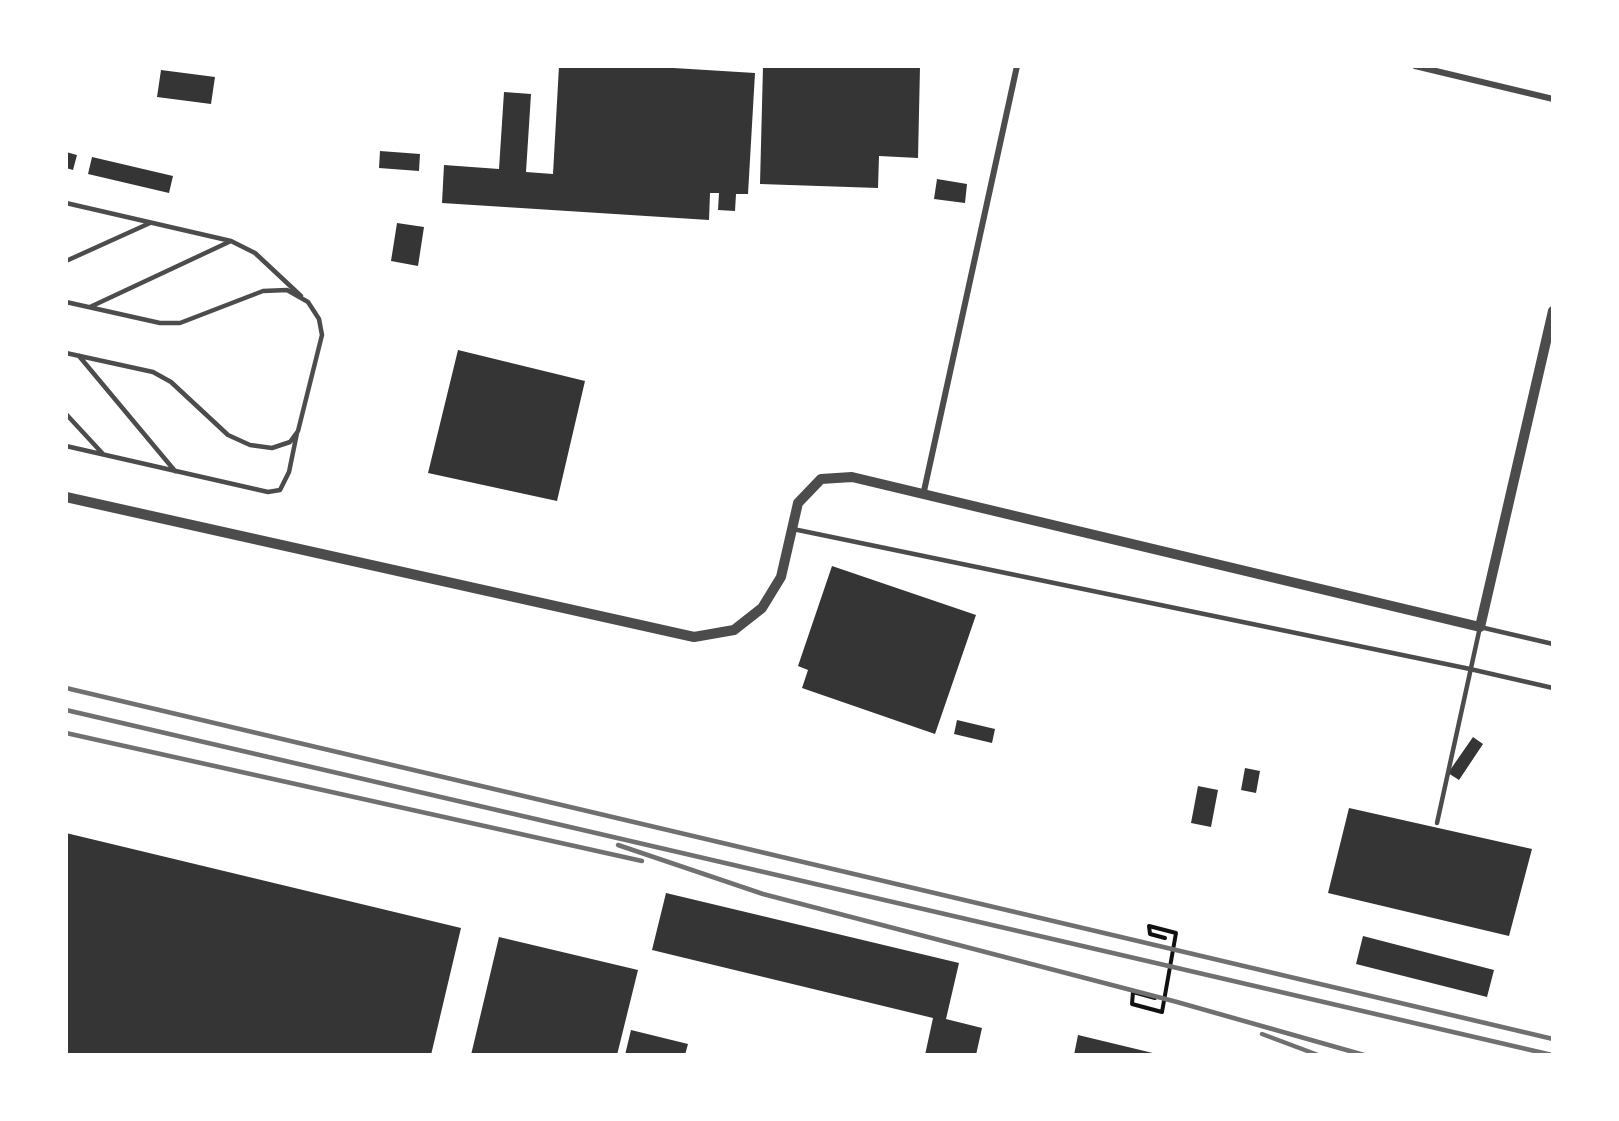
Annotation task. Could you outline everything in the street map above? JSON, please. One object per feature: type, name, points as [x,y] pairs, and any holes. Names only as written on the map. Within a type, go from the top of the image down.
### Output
[{"type":"street","points":[[924,492],[1017,66]]},
{"type":"street","points":[[1415,66],[1553,99]]},
{"type":"street","points":[[66,496],[694,637],[734,630],[762,608],[781,577],[794,529],[798,503],[821,479],[852,477],[924,492],[1480,627],[1553,311]]},
{"type":"lane","points":[[66,203],[231,241],[255,253],[308,302],[319,319],[322,335],[289,472],[280,490],[268,492],[66,446]]},
{"type":"lane","points":[[66,207],[73,204]]},
{"type":"lane","points":[[66,261],[150,223]]},
{"type":"lane","points":[[90,307],[231,241]]},
{"type":"lane","points":[[66,302],[160,324],[180,322],[263,291],[287,290],[308,302]]},
{"type":"lane","points":[[66,353],[153,372],[171,382],[228,435],[250,445],[272,448],[290,442],[298,431]]},
{"type":"lane","points":[[79,356],[175,471]]},
{"type":"lane","points":[[66,414],[103,454]]},
{"type":"lane","points":[[794,529],[1553,688]]},
{"type":"lane","points":[[1437,823],[1480,627],[1553,644]]},
{"type":"path","points":[[1155,998],[1133,992],[1132,1004],[1162,1012],[1176,933],[1149,926],[1150,934],[1165,938]]},
{"type":"building","points":[[559,66],[641,66],[755,73],[748,194],[736,194],[735,211],[718,210],[719,193],[710,193],[709,220],[442,203],[444,165],[499,169],[504,92],[531,94],[526,172],[553,174]]},
{"type":"building","points":[[763,66],[920,67],[918,158],[879,156],[878,188],[760,184]]},
{"type":"building","points":[[161,70],[215,77],[211,104],[157,97]]},
{"type":"building","points":[[380,151],[420,154],[419,171],[379,168]]},
{"type":"building","points":[[66,152],[77,155],[73,170],[66,168]]},
{"type":"building","points":[[92,157],[173,176],[169,193],[88,174]]},
{"type":"building","points":[[937,179],[967,184],[965,203],[934,199]]},
{"type":"building","points":[[397,223],[424,227],[418,266],[391,261]]},
{"type":"building","points":[[458,350],[585,381],[557,501],[428,473]]},
{"type":"building","points":[[832,566],[976,615],[935,734],[802,688],[808,670],[798,666]]},
{"type":"building","points":[[957,720],[995,729],[992,743],[954,734]]},
{"type":"building","points":[[1473,737],[1483,744],[1459,780],[1448,773]]},
{"type":"building","points":[[1245,768],[1260,771],[1256,793],[1241,790]]},
{"type":"building","points":[[1198,786],[1218,790],[1211,827],[1191,823]]},
{"type":"building","points":[[1349,808],[1532,849],[1509,936],[1328,893]]},
{"type":"building","points":[[66,833],[461,928],[431,1055],[66,1055]]},
{"type":"building","points":[[666,893],[959,963],[946,1019],[982,1028],[976,1055],[925,1055],[933,1018],[652,950]]},
{"type":"building","points":[[1363,936],[1494,970],[1487,997],[1356,964]]},
{"type":"building","points":[[499,937],[638,970],[617,1055],[471,1055]]},
{"type":"building","points":[[631,1030],[688,1044],[685,1055],[625,1055]]},
{"type":"building","points":[[1078,1035],[1157,1054],[1157,1055],[1074,1055]]},
{"type":"railway","points":[[66,688],[1553,1039]]},
{"type":"railway","points":[[66,710],[1552,1055]]},
{"type":"railway","points":[[66,733],[642,861]]},
{"type":"railway","points":[[618,845],[763,894],[1177,1002],[1364,1055]]},
{"type":"railway","points":[[1262,1034],[1318,1055]]}]
